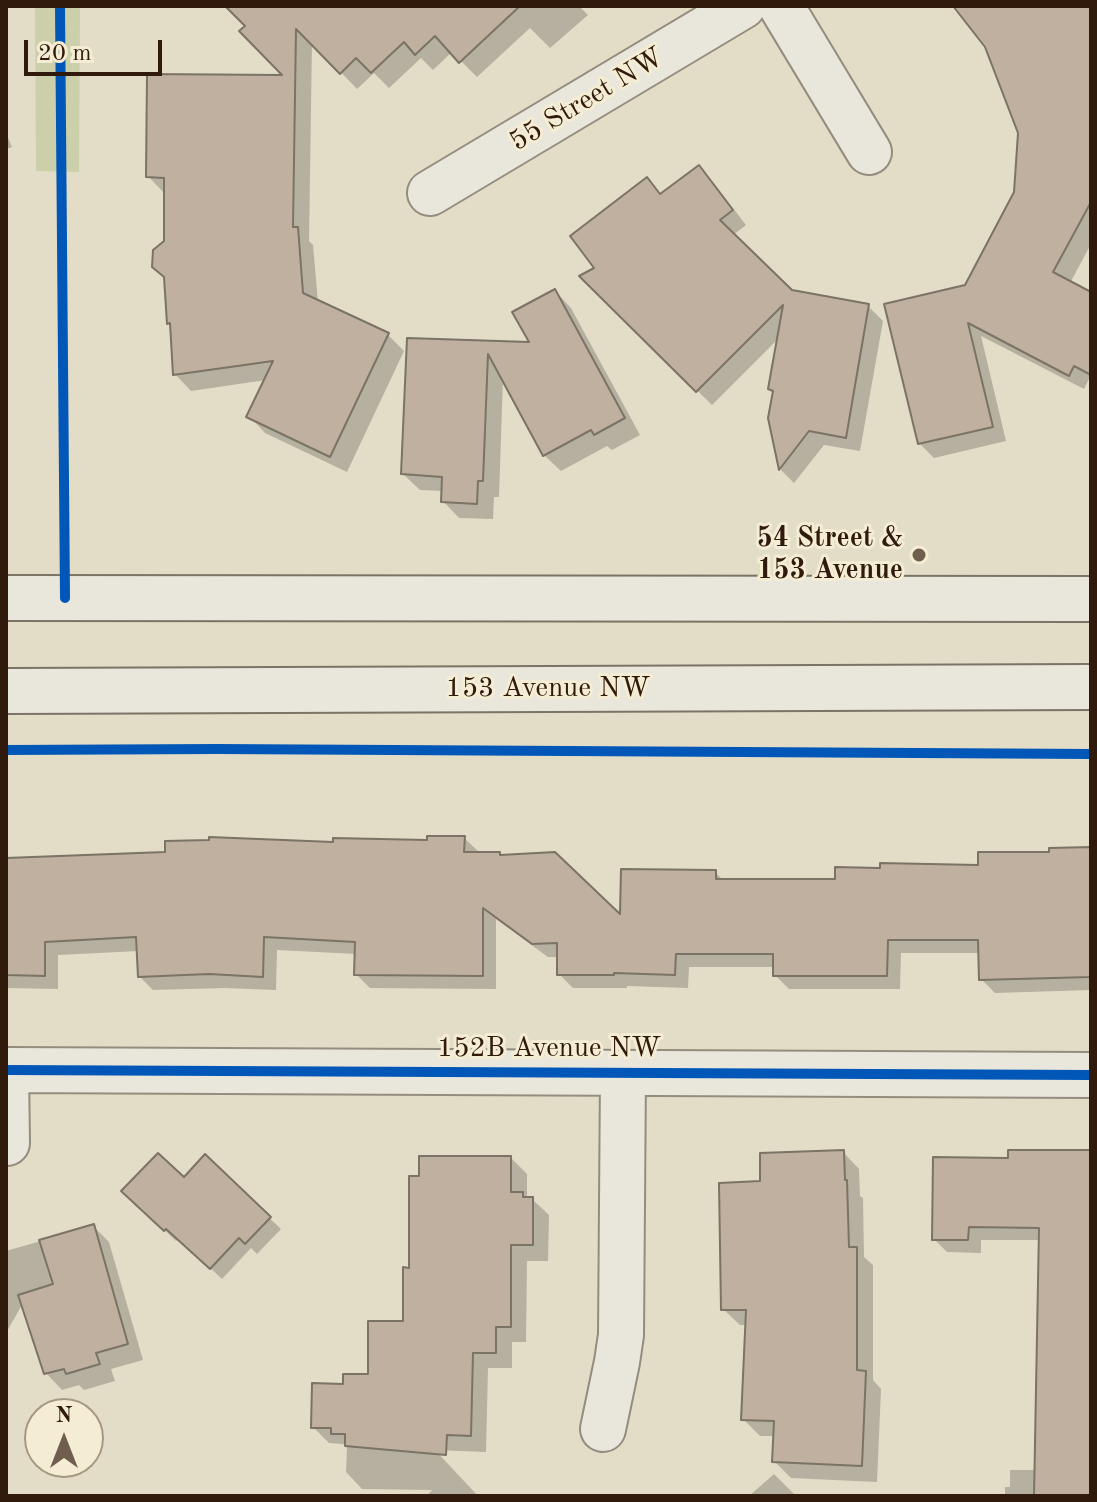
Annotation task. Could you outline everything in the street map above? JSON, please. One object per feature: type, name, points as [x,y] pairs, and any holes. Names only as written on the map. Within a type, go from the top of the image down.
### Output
[{"type":"main road","name":"55 Street NW","points":[[430,193],[743,6]]},
{"type":"main road","points":[[781,6],[869,152]]},
{"type":"main road","points":[[6,598],[1091,599]]},
{"type":"main road","name":"153 Avenue NW","points":[[6,691],[1091,687]]},
{"type":"main road","name":"152B Avenue NW","points":[[7,1143],[6,1070],[1091,1075]]},
{"type":"main road","name":"152B Avenue NW","points":[[603,1429],[621,1335],[623,1073]]},
{"type":"green space","points":[[35,6],[80,6],[79,172],[36,171]]},
{"type":"building","points":[[225,6],[520,6],[459,63],[435,36],[415,55],[404,42],[371,73],[356,58],[340,74],[296,29],[293,227],[298,227],[303,293],[389,333],[330,457],[246,417],[273,361],[173,375],[164,277],[152,267],[153,250],[164,241],[164,178],[146,177],[147,74],[282,75],[239,31],[245,26]]},
{"type":"building","points":[[953,6],[1091,6],[1091,202],[1053,272],[1091,292],[1091,375],[1074,366],[1069,376],[968,323],[993,427],[918,444],[884,304],[965,285],[1014,192],[1018,133],[985,47]]},
{"type":"building","points":[[699,165],[733,210],[720,220],[792,290],[869,304],[846,438],[809,431],[779,470],[768,418],[773,391],[768,389],[783,305],[696,392],[579,276],[594,268],[570,236],[647,177],[660,194]]},
{"type":"building","points":[[555,289],[625,418],[594,435],[591,430],[543,456],[488,354],[483,481],[478,481],[477,504],[441,502],[442,477],[401,474],[407,338],[529,342],[512,312]]},
{"type":"building","points":[[427,836],[465,836],[464,852],[500,852],[500,855],[555,852],[620,914],[621,869],[716,870],[716,879],[835,879],[835,867],[880,868],[880,863],[978,865],[978,852],[1049,852],[1049,848],[1091,847],[1091,977],[979,980],[978,940],[888,940],[887,976],[773,976],[773,954],[676,954],[675,975],[557,975],[557,943],[532,944],[483,908],[483,976],[354,975],[355,942],[264,937],[263,977],[209,974],[138,977],[136,937],[45,942],[45,976],[6,975],[6,858],[165,852],[165,841],[209,840],[209,837],[333,842],[333,838],[427,840]]},
{"type":"building","points":[[844,1150],[849,1247],[857,1247],[857,1370],[866,1371],[862,1466],[772,1462],[774,1421],[741,1420],[746,1310],[721,1310],[719,1183],[760,1181],[760,1153]]},
{"type":"building","points":[[1008,1150],[1091,1150],[1091,1496],[1034,1496],[1039,1228],[969,1227],[968,1240],[932,1240],[933,1157],[1008,1158]]},
{"type":"building","points":[[158,1153],[184,1177],[205,1154],[271,1217],[245,1244],[239,1238],[210,1269],[121,1191]]},
{"type":"building","points":[[419,1156],[511,1156],[511,1192],[523,1192],[523,1197],[533,1197],[533,1245],[511,1245],[511,1327],[496,1327],[496,1353],[473,1353],[471,1436],[447,1435],[446,1455],[345,1446],[345,1434],[331,1434],[331,1428],[311,1428],[312,1383],[343,1384],[343,1374],[368,1374],[368,1321],[403,1321],[403,1267],[409,1268],[409,1176],[419,1176]]},
{"type":"building","points":[[94,1224],[128,1344],[96,1353],[100,1364],[66,1374],[64,1369],[44,1374],[18,1295],[53,1284],[39,1240]]},
{"type":"cycle path","points":[[60,6],[65,598]]},
{"type":"cycle path","points":[[6,750],[1091,754]]},
{"type":"cycle path","points":[[6,1070],[1091,1075]]},
{"type":"place","name":"54 Street & 153 Avenue","points":[[919,555]]}]
